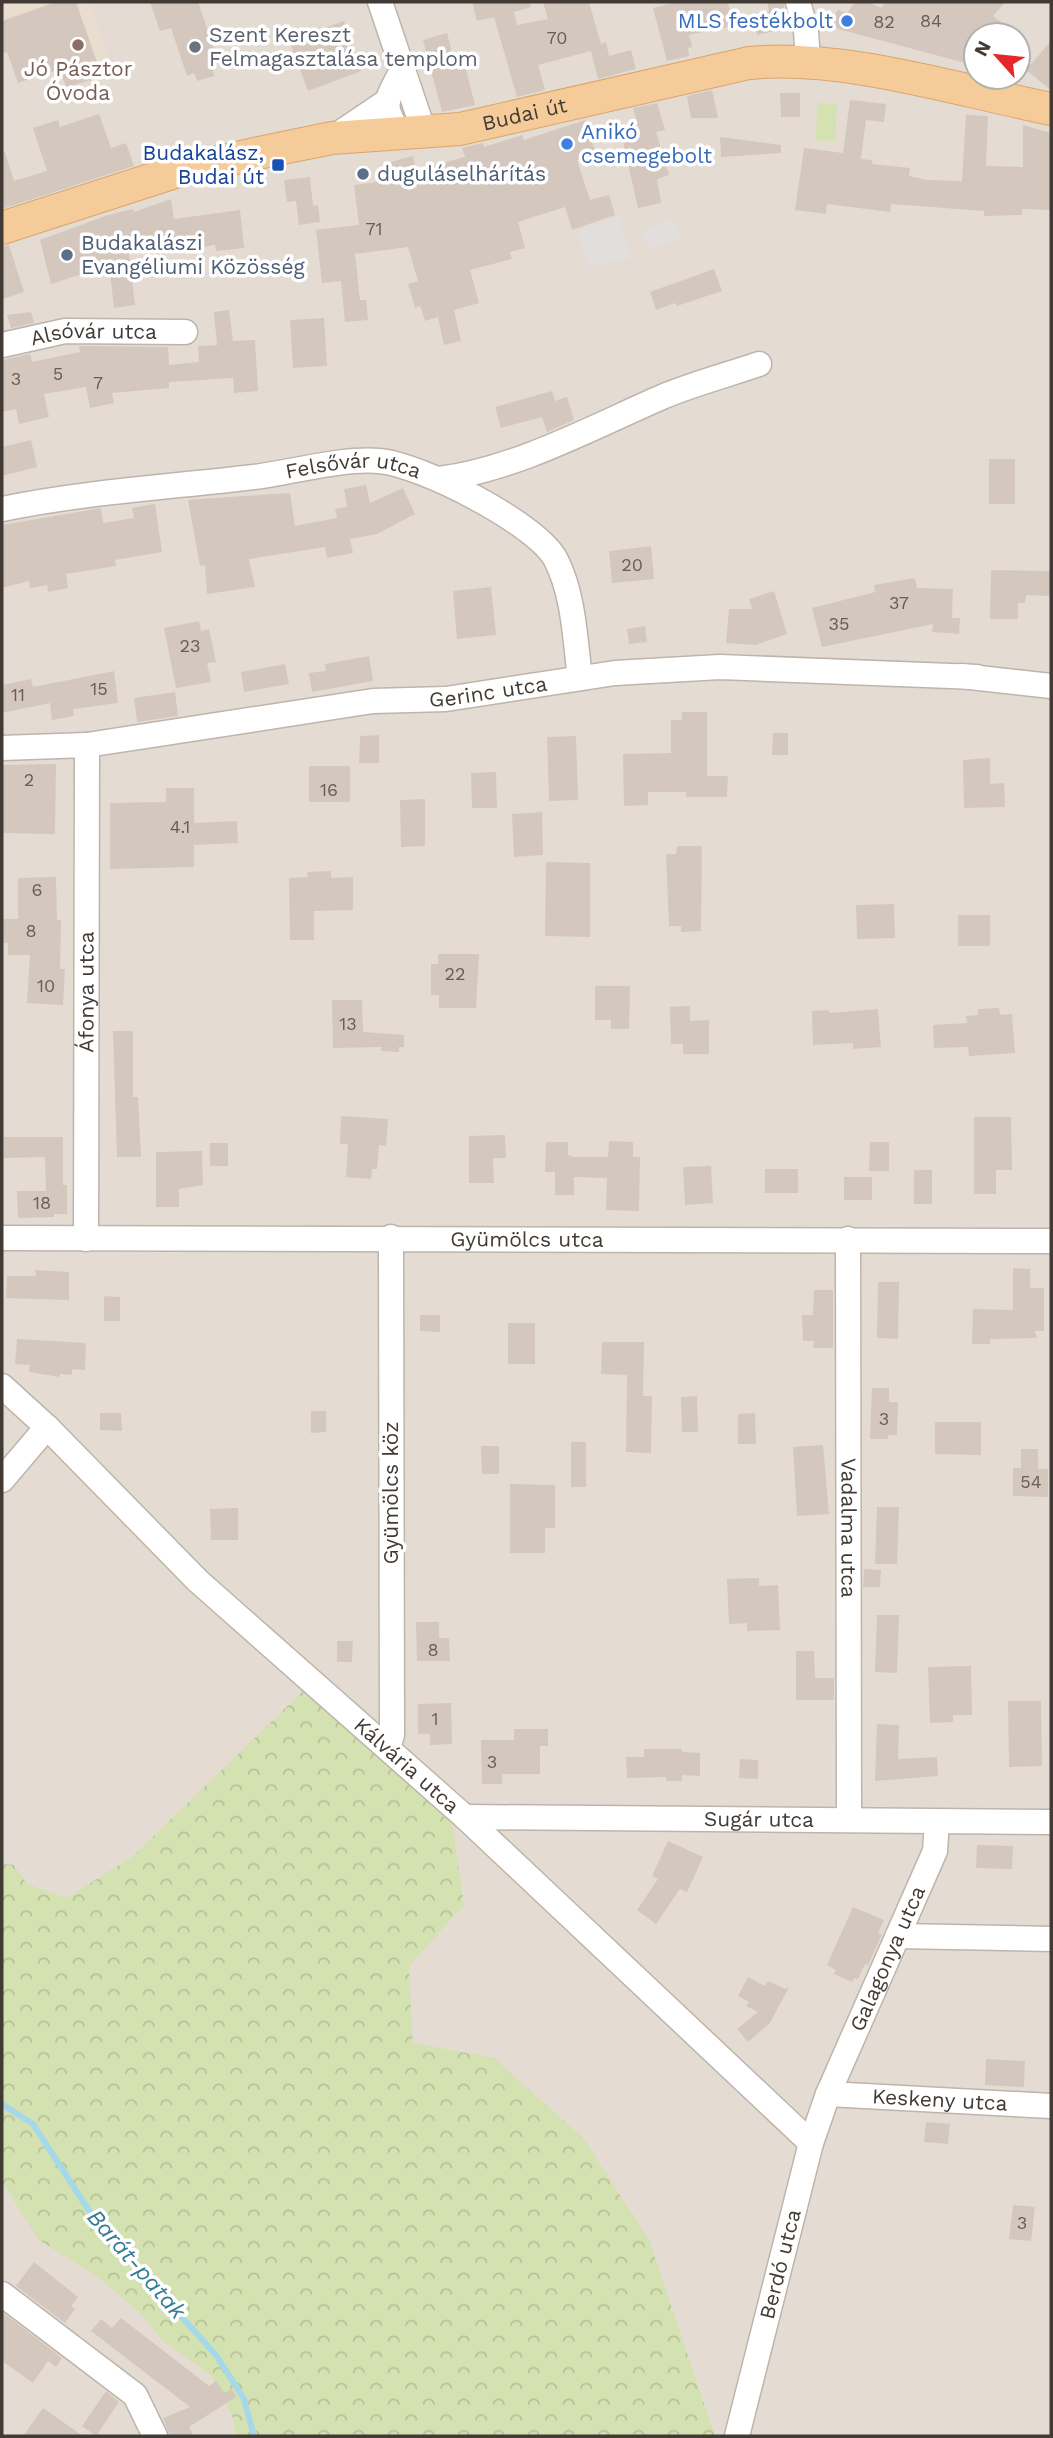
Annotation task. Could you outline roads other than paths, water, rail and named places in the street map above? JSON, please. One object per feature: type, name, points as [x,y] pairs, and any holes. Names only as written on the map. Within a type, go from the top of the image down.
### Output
[{"type":"main road","name":"Budai út","points":[[2,228],[178,171],[332,138],[472,127],[723,68],[772,61],[808,61],[1051,109]]},
{"type":"street","points":[[380,2],[402,70],[412,133]]},
{"type":"street","points":[[798,2],[806,31],[808,61]]},
{"type":"street","points":[[332,138],[386,102],[402,70]]},
{"type":"street","points":[[386,102],[388,117],[412,133]]},
{"type":"street","name":"Alsóvár utca","points":[[2,345],[65,331],[186,332]]},
{"type":"street","points":[[439,479],[469,476],[581,433],[666,396],[760,364]]},
{"type":"street","name":"Felsővár utca","points":[[2,509],[58,498],[376,461],[393,462],[439,479],[542,541],[556,558],[566,585],[580,678]]},
{"type":"street","name":"Gerinc utca","points":[[2,748],[87,745],[373,701],[446,699],[580,678],[720,667],[976,677],[1051,686]]},
{"type":"street","name":"Áfonya utca","points":[[86,1239],[87,745]]},
{"type":"street","name":"Gyümölcs utca","points":[[2,1238],[391,1237],[1051,1241]]},
{"type":"street","name":"Gyümölcs köz","points":[[388,1748],[392,1735],[391,1237]]},
{"type":"street","name":"Vadalma utca","points":[[848,1239],[849,1818]]},
{"type":"street","name":"Kálvária utca","points":[[2,1386],[47,1427],[198,1581],[465,1817],[811,2143]]},
{"type":"street","points":[[2,1480],[47,1427]]},
{"type":"street","name":"Sugár utca","points":[[465,1817],[849,1818],[937,1822],[1051,1822]]},
{"type":"street","name":"Galagonya utca","points":[[828,2094],[935,1851],[937,1822]]},
{"type":"street","points":[[898,1936],[1051,1939]]},
{"type":"street","name":"Berdó utca","points":[[737,2436],[811,2143],[828,2094]]},
{"type":"street","name":"Keskeny utca","points":[[828,2094],[1051,2106]]},
{"type":"street","points":[[2,2294],[135,2395],[155,2436]]},
{"type":"waterway","name":"Barát-patak","points":[[2,2104],[33,2124],[97,2223],[216,2355],[244,2399],[254,2436]]},
{"type":"place","name":"MLS festékbolt","points":[[847,21]]},
{"type":"place","name":"Jó Pásztor Óvoda","points":[[78,45]]},
{"type":"place","name":"Szent Kereszt Felmagasztalása templom","points":[[195,47]]},
{"type":"place","name":"Anikó csemegebolt","points":[[567,144]]},
{"type":"place","name":"Budakalász, Budai út","points":[[278,165]]},
{"type":"place","name":"duguláselhárítás","points":[[363,174]]},
{"type":"place","name":"Budakalászi Evangéliumi Közösség","points":[[67,255]]}]
